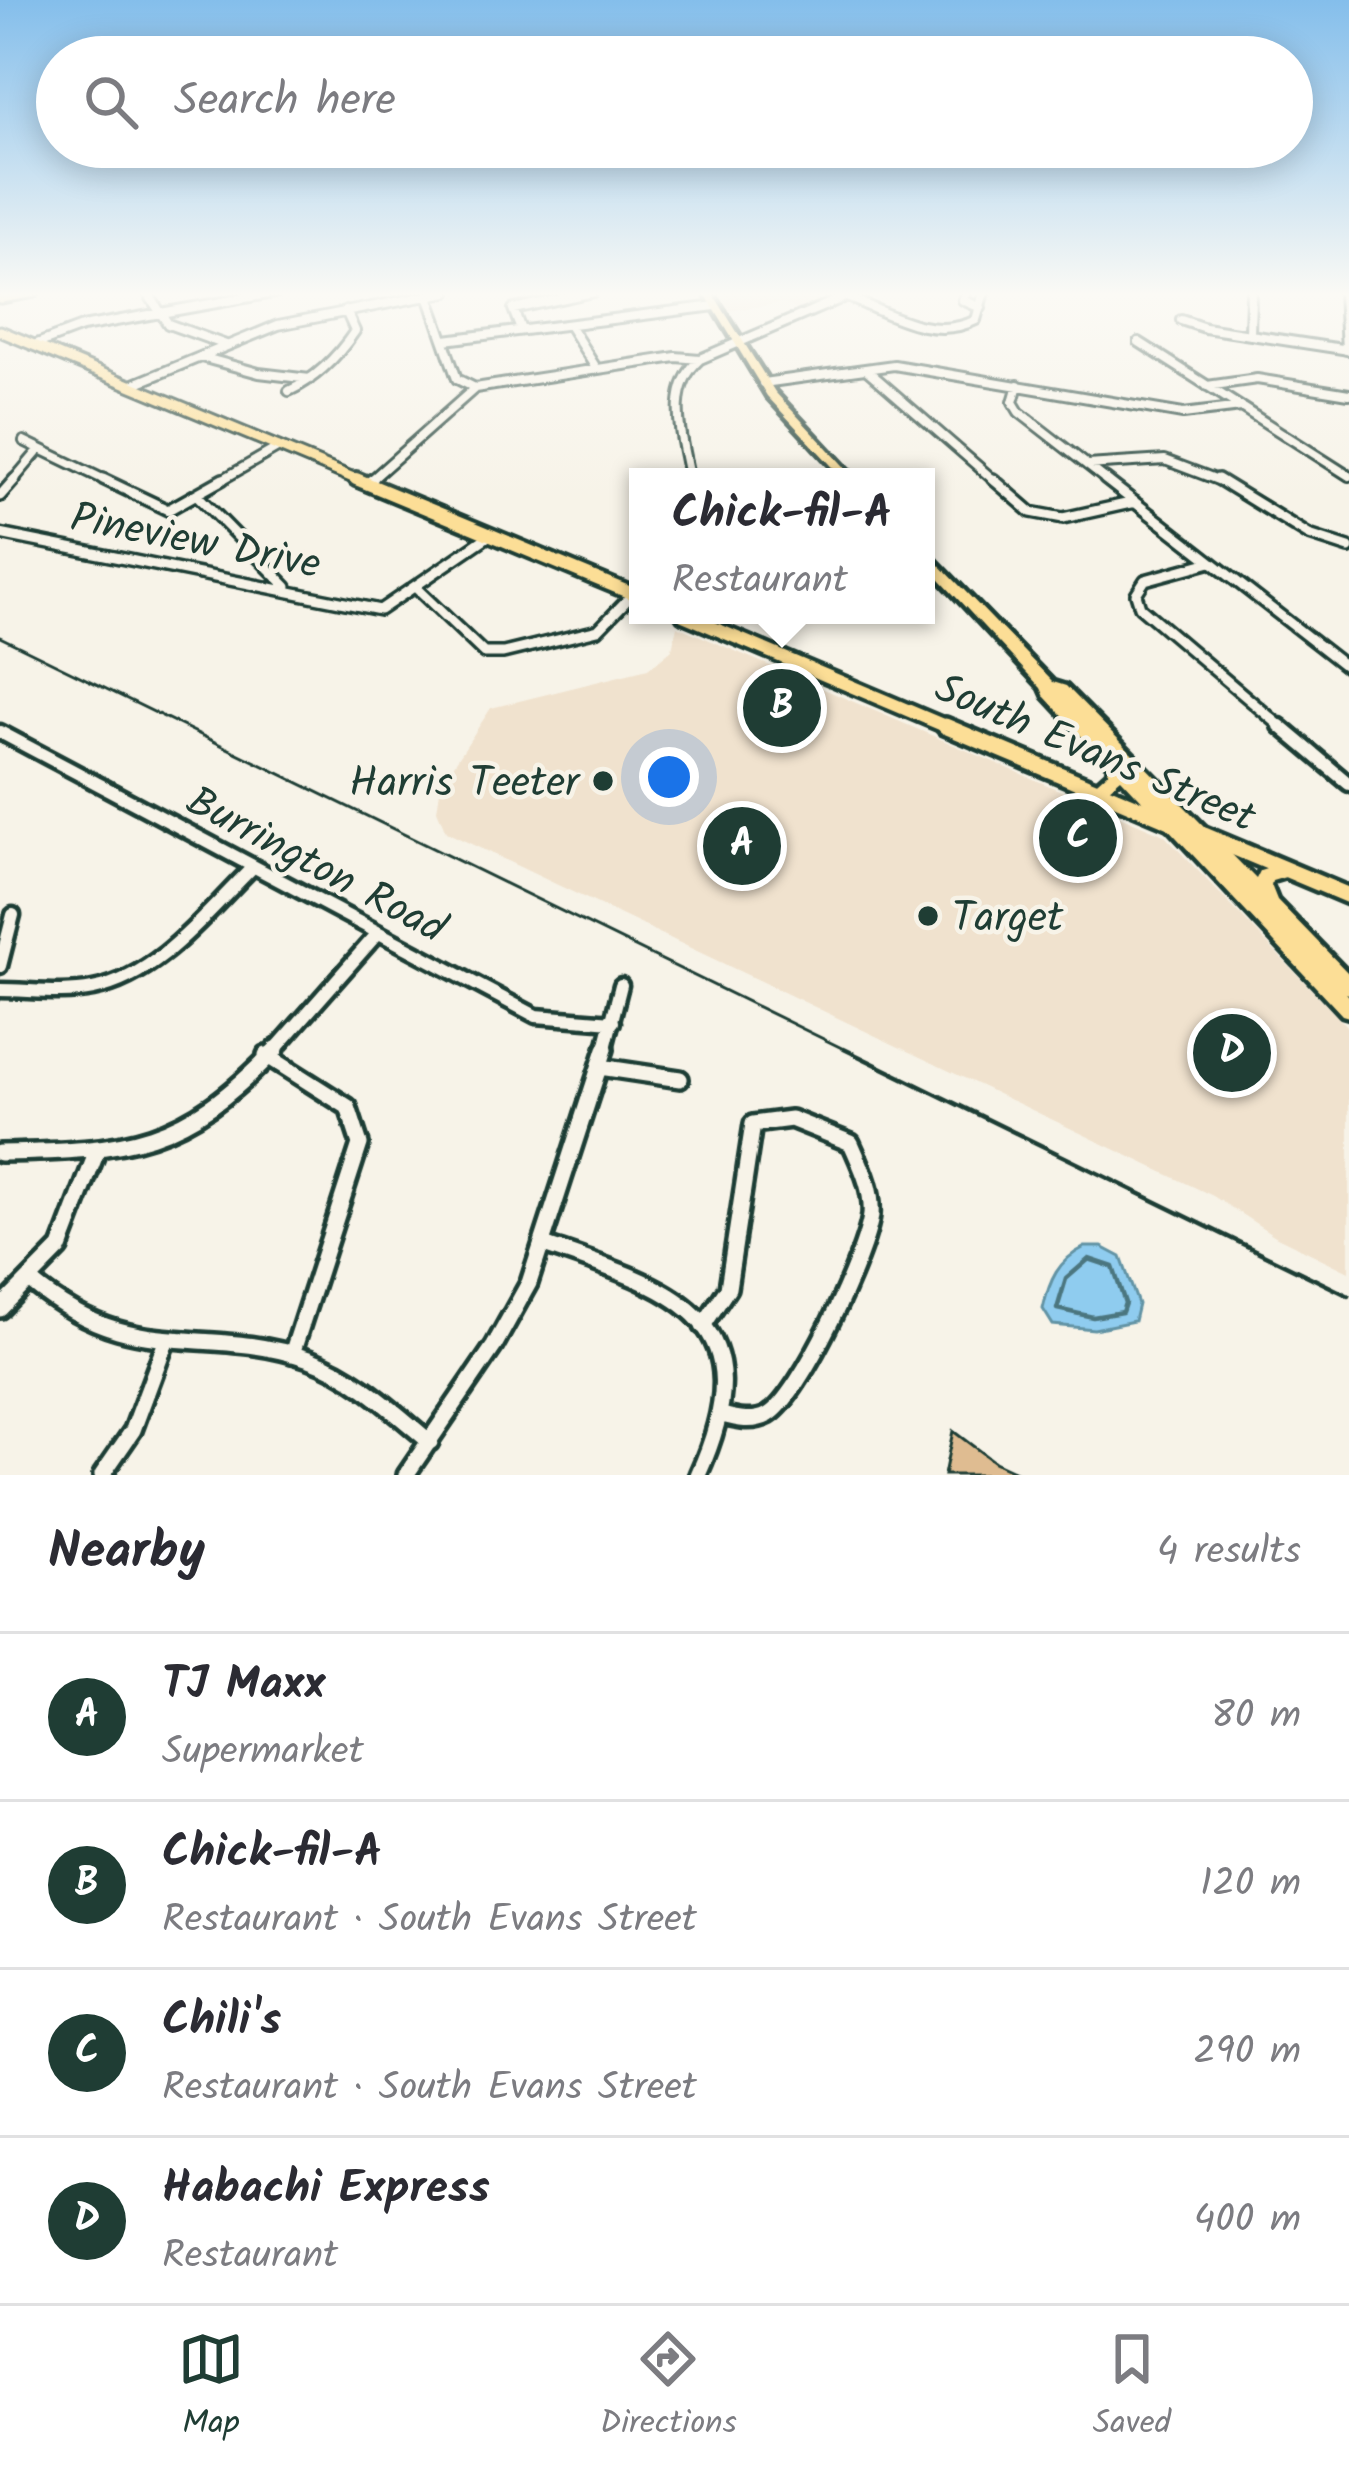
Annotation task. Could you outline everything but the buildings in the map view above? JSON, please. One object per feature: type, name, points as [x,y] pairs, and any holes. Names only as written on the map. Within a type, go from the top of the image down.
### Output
[{"type":"highway","points":[[750,361],[763,383],[840,468]]},
{"type":"highway","points":[[935,567],[1349,1009]]},
{"type":"highway","points":[[1048,686],[1061,689],[1074,701],[1349,986]]},
{"type":"highway","points":[[1096,790],[1115,775],[1118,764]]},
{"type":"highway","points":[[1271,909],[1262,884],[1267,876],[1286,870]]},
{"type":"main road","points":[[74,361],[629,592]]},
{"type":"main road","name":"South Evans Street","points":[[706,624],[1349,896]]},
{"type":"street","points":[[132,385],[191,361]]},
{"type":"street","points":[[214,361],[260,374],[310,379]]},
{"type":"street","points":[[289,391],[327,361]]},
{"type":"street","points":[[451,361],[457,379],[475,388]]},
{"type":"street","points":[[591,361],[596,368]]},
{"type":"street","points":[[367,483],[457,399],[475,388],[648,361]]},
{"type":"street","points":[[688,468],[678,385],[683,372],[698,361]]},
{"type":"street","points":[[1169,361],[1349,476]]},
{"type":"street","points":[[763,383],[914,367],[1183,414],[1241,407]]},
{"type":"street","points":[[867,370],[1031,512],[1063,518],[1135,502]]},
{"type":"street","points":[[1208,386],[1257,379],[1349,394]]},
{"type":"street","points":[[1018,385],[1013,402],[1019,412],[1349,670]]},
{"type":"street","points":[[24,441],[168,510],[279,447]]},
{"type":"street","name":"Pineview Drive","points":[[0,496],[39,450]]},
{"type":"street","points":[[1087,465],[1134,456],[1181,463],[1220,478],[1300,532],[1349,548]]},
{"type":"street","points":[[197,495],[290,590]]},
{"type":"street","name":"Pineview Drive","points":[[0,534],[380,610],[416,588]]},
{"type":"street","points":[[490,535],[416,588],[484,652],[502,653],[598,630],[629,601]]},
{"type":"street","points":[[1211,562],[1145,580],[1136,594],[1140,607],[1349,784]]},
{"type":"street","name":"Burrington Road","points":[[0,732],[536,1016],[613,1022]]},
{"type":"street","points":[[0,990],[93,989],[123,980],[152,961],[253,867]]},
{"type":"street","points":[[0,966],[13,915]]},
{"type":"street","points":[[0,1153],[97,1151],[147,1142],[219,1108],[378,933]]},
{"type":"street","points":[[406,1475],[494,1346],[544,1245],[621,985]]},
{"type":"street","points":[[266,1055],[348,1107],[360,1144],[292,1354]]},
{"type":"street","points":[[600,1066],[680,1079]]},
{"type":"street","points":[[703,1326],[728,1288],[753,1124],[775,1115],[791,1115],[850,1143],[869,1182],[872,1218],[820,1337],[802,1375],[774,1411],[745,1422],[722,1415]]},
{"type":"street","points":[[0,1309],[61,1248],[97,1151]]},
{"type":"street","points":[[544,1245],[658,1287],[682,1300],[703,1326],[721,1371],[722,1415],[698,1475]]},
{"type":"street","points":[[30,1281],[57,1307],[165,1344],[292,1354],[350,1378],[430,1442]]},
{"type":"street","points":[[102,1475],[118,1457],[149,1398],[165,1344]]},
{"type":"shaded area","points":[[677,626],[1164,835],[1349,1029],[1349,1272],[1277,1237],[1213,1196],[446,832],[437,810],[441,784],[491,708],[648,669],[672,649]]},
{"type":"water","points":[[1085,1247],[1102,1247],[1121,1257],[1138,1304],[1134,1321],[1094,1329],[1053,1325],[1043,1309],[1052,1281],[1061,1265]]},
{"type":"railway","points":[[0,637],[850,1052]]},
{"type":"railway","points":[[844,1049],[1349,1296]]},
{"type":"place","name":"Chick-fil-A","points":[[782,708]]},
{"type":"place","name":"Harris Teeter","points":[[603,781]]},
{"type":"place","name":"Chili's","points":[[1078,838]]},
{"type":"place","name":"TJ Maxx","points":[[742,846]]},
{"type":"place","name":"Target","points":[[928,916]]},
{"type":"place","name":"Habachi Express","points":[[1232,1053]]}]
